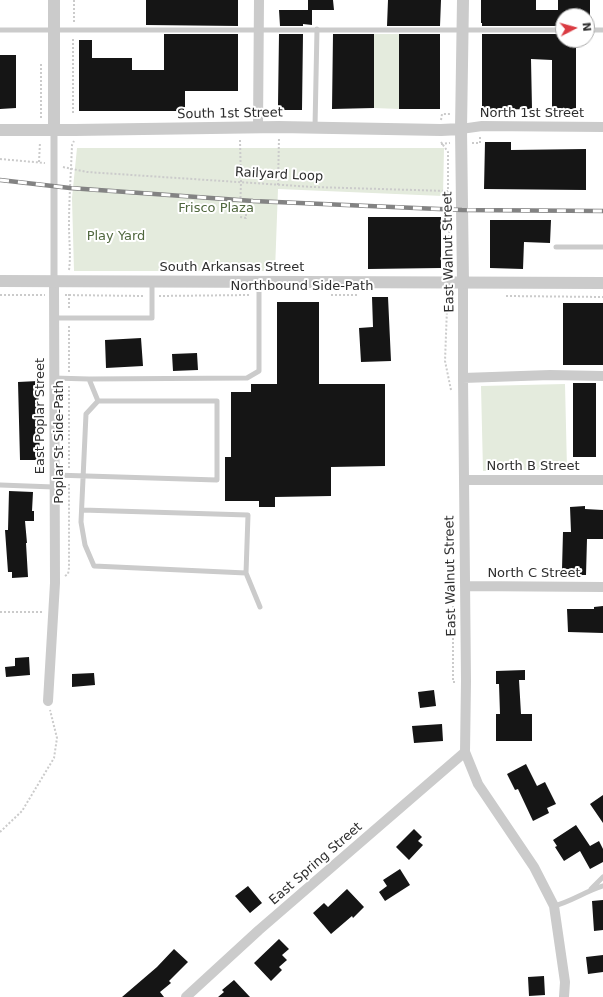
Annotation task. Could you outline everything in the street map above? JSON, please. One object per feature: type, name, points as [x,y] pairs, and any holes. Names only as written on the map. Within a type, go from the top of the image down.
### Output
[{"type":"street","points":[[54,0],[54,130]]},
{"type":"street","points":[[258,127],[259,0]]},
{"type":"street","name":"East Walnut Street","points":[[463,0],[461,129],[466,682],[465,752],[478,784],[534,867],[554,906],[565,982],[564,997]]},
{"type":"street","name":"North 1st Street","points":[[461,129],[482,126],[603,127]]},
{"type":"street","name":"South 1st Street","points":[[0,130],[258,127],[461,129]]},
{"type":"street","name":"East Poplar Street","points":[[48,701],[54,583],[54,130]]},
{"type":"street","name":"South Arkansas Street","points":[[0,281],[603,283]]},
{"type":"street","points":[[463,378],[550,375],[603,376]]},
{"type":"street","name":"North B Street","points":[[464,480],[603,480]]},
{"type":"street","name":"North C Street","points":[[465,586],[603,587]]},
{"type":"street","name":"East Spring Street","points":[[186,997],[259,930],[465,752]]},
{"type":"lane","points":[[315,128],[317,29]]},
{"type":"lane","points":[[0,30],[555,30]]},
{"type":"lane","points":[[556,247],[603,247]]},
{"type":"lane","points":[[54,318],[152,318],[152,281]]},
{"type":"lane","points":[[54,378],[248,378],[259,371],[259,282]]},
{"type":"lane","points":[[89,379],[98,401]]},
{"type":"lane","points":[[54,475],[69,475],[84,476],[217,480],[217,401],[98,401],[86,414],[84,476],[81,522],[85,545],[94,566],[246,573]]},
{"type":"lane","points":[[0,485],[54,487]]},
{"type":"lane","points":[[82,510],[248,515],[246,573],[260,607]]},
{"type":"lane","points":[[591,889],[603,877]]},
{"type":"lane","points":[[554,906],[564,904],[591,889],[603,886]]},
{"type":"path","points":[[73,113],[74,0]]},
{"type":"path","points":[[278,137],[278,185]]},
{"type":"path","points":[[240,138],[240,212],[246,212],[246,218],[240,217]]},
{"type":"path","points":[[39,162],[39,144],[42,139]]},
{"type":"path","points":[[39,144],[47,145]]},
{"type":"path","points":[[441,144],[448,152],[450,264]]},
{"type":"path","points":[[68,273],[70,260],[69,225],[72,145]]},
{"type":"path","points":[[0,159],[47,164]]},
{"type":"path","name":"Railyard Loop","points":[[60,166],[87,172],[278,185],[448,191]]},
{"type":"path","name":"Northbound Side-Path","points":[[0,295],[228,296],[259,294]]},
{"type":"path","name":"Poplar St Side-Path","points":[[54,583],[68,574],[69,568],[69,295]]},
{"type":"path","name":"Northbound Side-Path","points":[[326,295],[362,295]]},
{"type":"path","points":[[504,296],[603,297]]},
{"type":"path","points":[[452,393],[445,361],[447,308],[454,299]]},
{"type":"path","points":[[453,556],[453,682],[466,682]]},
{"type":"path","points":[[0,612],[53,612]]},
{"type":"path","points":[[0,832],[22,811],[54,758],[57,742],[48,701]]},
{"type":"green space","points":[[374,34],[399,34],[399,109],[374,108]]},
{"type":"green space","name":"Frisco Plaza","points":[[77,148],[444,148],[443,196],[278,189],[275,271],[74,271],[72,198]]},
{"type":"green space","points":[[565,384],[567,469],[483,471],[481,386]]},
{"type":"building","points":[[146,0],[238,0],[238,26],[146,25]]},
{"type":"building","points":[[308,0],[333,0],[334,10],[312,10],[312,25],[303,24],[303,26],[280,26],[279,10],[308,10]]},
{"type":"building","points":[[388,0],[441,0],[440,26],[387,26]]},
{"type":"building","points":[[481,0],[536,0],[536,10],[555,10],[555,26],[482,26]]},
{"type":"building","points":[[558,0],[590,0],[590,8],[558,8]]},
{"type":"building","points":[[164,34],[238,34],[238,91],[185,91],[185,111],[79,111],[79,40],[92,40],[92,58],[132,58],[132,70],[164,70]]},
{"type":"building","points":[[279,34],[303,34],[302,110],[282,110],[278,105]]},
{"type":"building","points":[[333,34],[374,34],[374,108],[332,109]]},
{"type":"building","points":[[399,34],[440,34],[440,109],[399,109]]},
{"type":"building","points":[[482,34],[555,34],[555,48],[576,48],[576,109],[552,109],[552,60],[531,59],[532,109],[482,110]]},
{"type":"building","points":[[0,55],[16,55],[16,108],[0,109]]},
{"type":"building","points":[[485,142],[511,142],[511,150],[586,149],[586,190],[484,189]]},
{"type":"building","points":[[368,217],[441,217],[441,268],[368,269]]},
{"type":"building","points":[[490,220],[551,220],[550,243],[524,242],[523,269],[490,268]]},
{"type":"building","points":[[372,297],[388,297],[391,361],[361,362],[359,328],[373,327]]},
{"type":"building","points":[[277,302],[319,302],[319,384],[385,384],[385,466],[331,467],[331,496],[275,497],[275,507],[259,507],[259,501],[225,501],[225,457],[231,457],[231,392],[251,392],[251,384],[277,384]]},
{"type":"building","points":[[563,303],[603,303],[603,365],[563,365]]},
{"type":"building","points":[[141,338],[143,366],[106,368],[105,340]]},
{"type":"building","points":[[197,353],[198,370],[173,371],[172,354]]},
{"type":"building","points":[[38,381],[40,460],[20,460],[18,382]]},
{"type":"building","points":[[573,383],[596,383],[596,457],[573,457]]},
{"type":"building","points":[[9,491],[33,492],[32,511],[34,511],[34,521],[25,521],[28,577],[12,578],[12,572],[8,572],[5,530],[8,530]]},
{"type":"building","points":[[585,506],[585,509],[603,510],[603,539],[587,539],[586,575],[573,575],[573,569],[562,569],[563,532],[571,532],[570,507]]},
{"type":"building","points":[[603,606],[603,633],[568,632],[567,609],[594,609],[594,607]]},
{"type":"building","points":[[29,657],[30,675],[6,677],[5,667],[15,666],[15,658]]},
{"type":"building","points":[[525,670],[525,680],[519,680],[521,714],[532,714],[532,741],[496,741],[496,714],[500,714],[499,684],[496,684],[496,671]]},
{"type":"building","points":[[94,673],[95,685],[72,687],[72,674]]},
{"type":"building","points":[[434,690],[436,706],[420,708],[418,692]]},
{"type":"building","points":[[442,724],[443,741],[414,743],[412,726]]},
{"type":"building","points":[[526,764],[537,786],[545,782],[556,804],[547,808],[549,813],[533,821],[518,789],[515,790],[507,774]]},
{"type":"building","points":[[603,795],[603,823],[590,804]]},
{"type":"building","points":[[576,825],[590,846],[599,841],[603,849],[603,862],[590,869],[580,851],[564,861],[555,847],[557,846],[553,840]]},
{"type":"building","points":[[414,829],[422,837],[418,841],[423,845],[409,860],[396,847]]},
{"type":"building","points":[[400,869],[410,885],[385,901],[379,892],[387,886],[383,880]]},
{"type":"building","points":[[248,886],[262,903],[250,913],[235,896]]},
{"type":"building","points":[[347,889],[364,907],[353,918],[352,916],[331,934],[313,913],[324,903],[328,907]]},
{"type":"building","points":[[603,900],[603,930],[594,931],[592,901]]},
{"type":"building","points":[[279,939],[289,949],[282,955],[287,960],[279,967],[282,970],[271,981],[254,963]]},
{"type":"building","points":[[174,949],[188,962],[169,981],[171,983],[160,992],[164,997],[122,997],[157,967]]},
{"type":"building","points":[[603,955],[603,972],[588,974],[586,957]]},
{"type":"building","points":[[544,976],[545,995],[529,996],[528,977]]},
{"type":"building","points":[[234,980],[250,997],[218,997],[224,992],[222,990]]},
{"type":"railway","points":[[0,180],[70,188],[253,201],[462,210],[603,211]]},
{"type":"park label","name":"Play Yard","points":[[116,237]]}]
